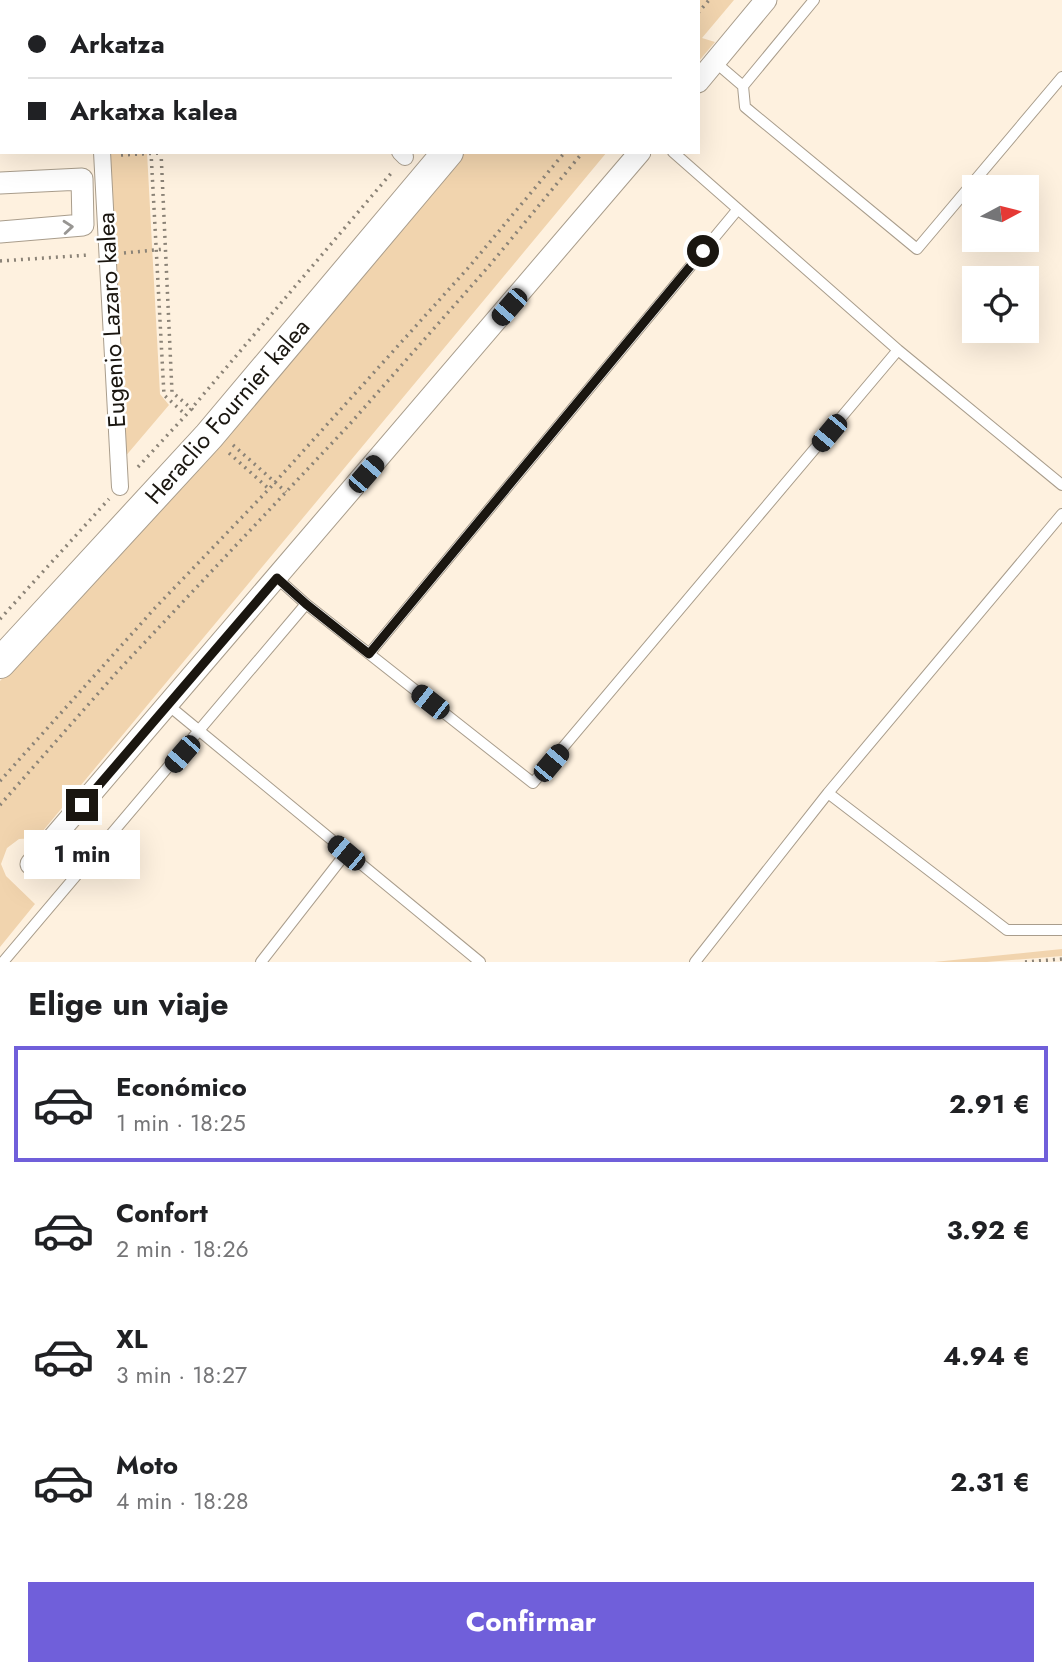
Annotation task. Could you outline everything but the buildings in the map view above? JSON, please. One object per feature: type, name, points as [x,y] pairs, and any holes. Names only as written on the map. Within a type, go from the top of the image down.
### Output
[{"type":"main road","name":"Heraclio Fournier kalea","points":[[0,663],[212,432],[446,154]]},
{"type":"street","points":[[700,80],[766,0]]},
{"type":"street","name":"Eugenio Lazaro kalea","points":[[102,154],[120,487]]},
{"type":"street","points":[[31,864],[638,154]]},
{"type":"street","points":[[0,183],[82,179],[83,225],[0,232]]},
{"type":"lane","points":[[743,86],[814,0]]},
{"type":"lane","points":[[715,62],[743,86],[745,107],[917,249],[1062,77]]},
{"type":"lane","points":[[675,154],[898,350],[1062,485]]},
{"type":"lane","points":[[369,654],[738,209]]},
{"type":"lane","points":[[277,578],[306,604],[533,783],[898,350]]},
{"type":"lane","points":[[695,962],[828,793],[1062,514]]},
{"type":"lane","points":[[3,962],[200,733],[306,604]]},
{"type":"lane","points":[[168,705],[480,962]]},
{"type":"lane","points":[[828,793],[1007,930],[1062,930]]},
{"type":"lane","points":[[261,962],[346,853]]},
{"type":"path","points":[[151,154],[164,395],[286,492]]},
{"type":"path","points":[[161,154],[172,392],[269,489]]},
{"type":"path","points":[[0,781],[155,608],[269,489],[469,267],[563,154]]},
{"type":"path","points":[[0,805],[117,672],[349,425],[489,266],[581,154]]},
{"type":"path","points":[[0,619],[186,415],[402,155]]},
{"type":"path","points":[[0,261],[165,249]]},
{"type":"path","points":[[1025,962],[1062,959]]},
{"type":"shaded area","points":[[700,0],[734,0],[702,38],[715,42],[700,60]]},
{"type":"shaded area","points":[[109,154],[147,154],[160,394],[169,405],[124,458]]},
{"type":"shaded area","points":[[461,154],[605,154],[37,838],[19,839],[7,848],[1,864],[6,876],[35,904],[0,947],[0,681],[215,447]]},
{"type":"shaded area","points":[[1062,949],[1062,956],[987,962],[934,962]]},
{"type":"route","points":[[82,805],[277,578],[369,654],[703,251]]}]
